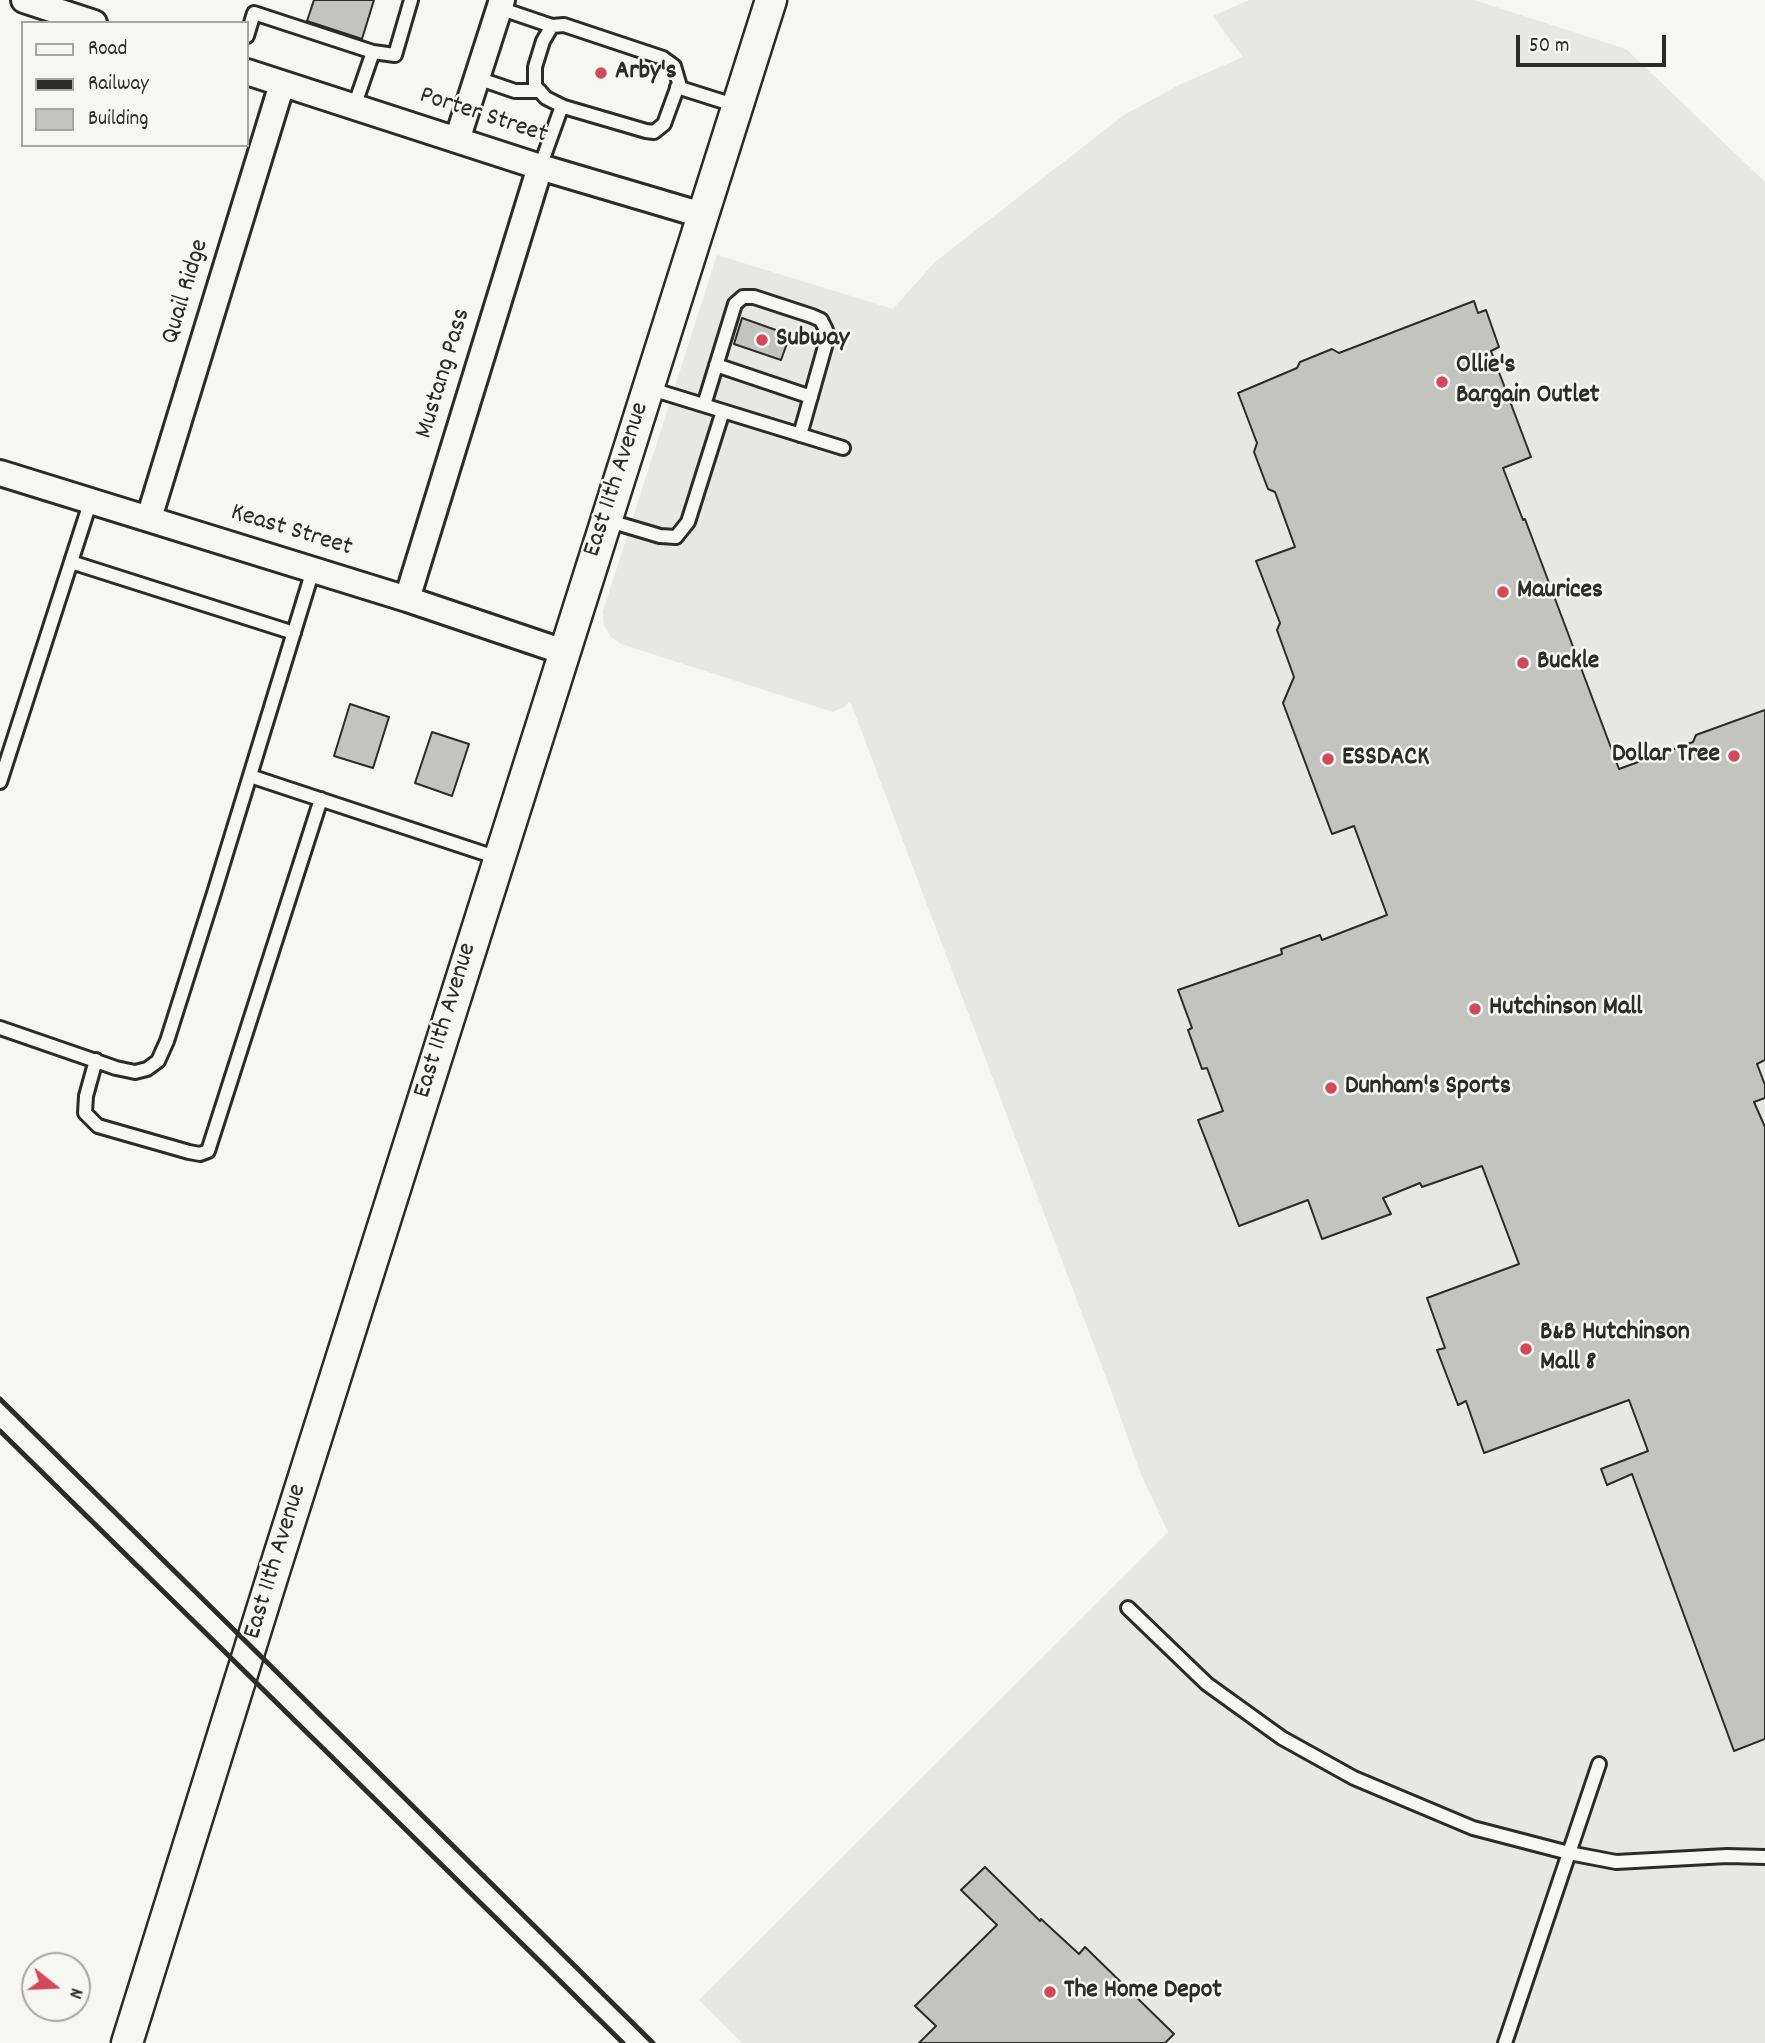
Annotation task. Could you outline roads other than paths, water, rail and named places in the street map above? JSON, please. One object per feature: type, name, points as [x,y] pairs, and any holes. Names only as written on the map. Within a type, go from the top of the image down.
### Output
[{"type":"street","points":[[24,0],[88,21]]},
{"type":"street","name":"East 11th Avenue","points":[[127,2043],[737,106],[766,3]]},
{"type":"street","points":[[457,140],[500,4]]},
{"type":"street","name":"Porter Street","points":[[248,72],[540,167],[702,215]]},
{"type":"street","name":"Quail Ridge","points":[[149,518],[282,84]]},
{"type":"street","name":"Mustang Pass","points":[[407,599],[540,167]]},
{"type":"street","name":"Keast Street","points":[[0,472],[407,599],[564,652]]},
{"type":"lane","points":[[248,33],[258,0]]},
{"type":"lane","points":[[254,13],[373,52],[395,55],[411,0]]},
{"type":"lane","points":[[500,4],[552,26],[564,25],[663,58],[674,66],[679,83],[664,124],[654,132],[562,106],[546,98],[535,86],[535,67],[543,41],[552,26]]},
{"type":"lane","points":[[354,107],[373,52]]},
{"type":"lane","points":[[477,78],[515,91],[540,91]]},
{"type":"lane","points":[[677,88],[737,106]]},
{"type":"lane","points":[[540,167],[562,106]]},
{"type":"lane","points":[[704,405],[736,304],[743,297],[754,297],[821,320],[827,330],[826,343],[800,435]]},
{"type":"lane","points":[[716,365],[811,397]]},
{"type":"lane","points":[[648,387],[843,448]]},
{"type":"lane","points":[[606,520],[660,537],[676,537],[688,522],[723,411]]},
{"type":"lane","points":[[0,782],[90,500]]},
{"type":"lane","points":[[71,562],[294,633]]},
{"type":"lane","points":[[0,1028],[135,1072],[158,1061],[167,1041],[313,570]]},
{"type":"lane","points":[[250,776],[499,859]]},
{"type":"lane","points":[[96,1060],[86,1096],[85,1113],[98,1126],[188,1152],[200,1154],[208,1151],[321,799]]},
{"type":"lane","points":[[1128,1608],[1207,1684],[1300,1749],[1354,1778],[1473,1828],[1569,1853],[1616,1862],[1727,1856],[1765,1857]]},
{"type":"lane","points":[[1505,2043],[1599,1764]]},
{"type":"railway","points":[[0,1399],[653,2043]]},
{"type":"railway","points":[[0,1431],[623,2043]]},
{"type":"place","name":"Arby's","points":[[601,73]]},
{"type":"place","name":"Subway","points":[[762,340]]},
{"type":"place","name":"Ollie's Bargain Outlet","points":[[1442,382]]},
{"type":"place","name":"Maurices","points":[[1503,592]]},
{"type":"place","name":"Buckle","points":[[1523,663]]},
{"type":"place","name":"Dollar Tree","points":[[1734,756]]},
{"type":"place","name":"ESSDACK","points":[[1328,759]]},
{"type":"place","name":"Hutchinson Mall","points":[[1475,1009]]},
{"type":"place","name":"Dunham's Sports","points":[[1331,1088]]},
{"type":"place","name":"B&B Hutchinson Mall 8","points":[[1526,1349]]},
{"type":"place","name":"The Home Depot","points":[[1050,1992]]}]
